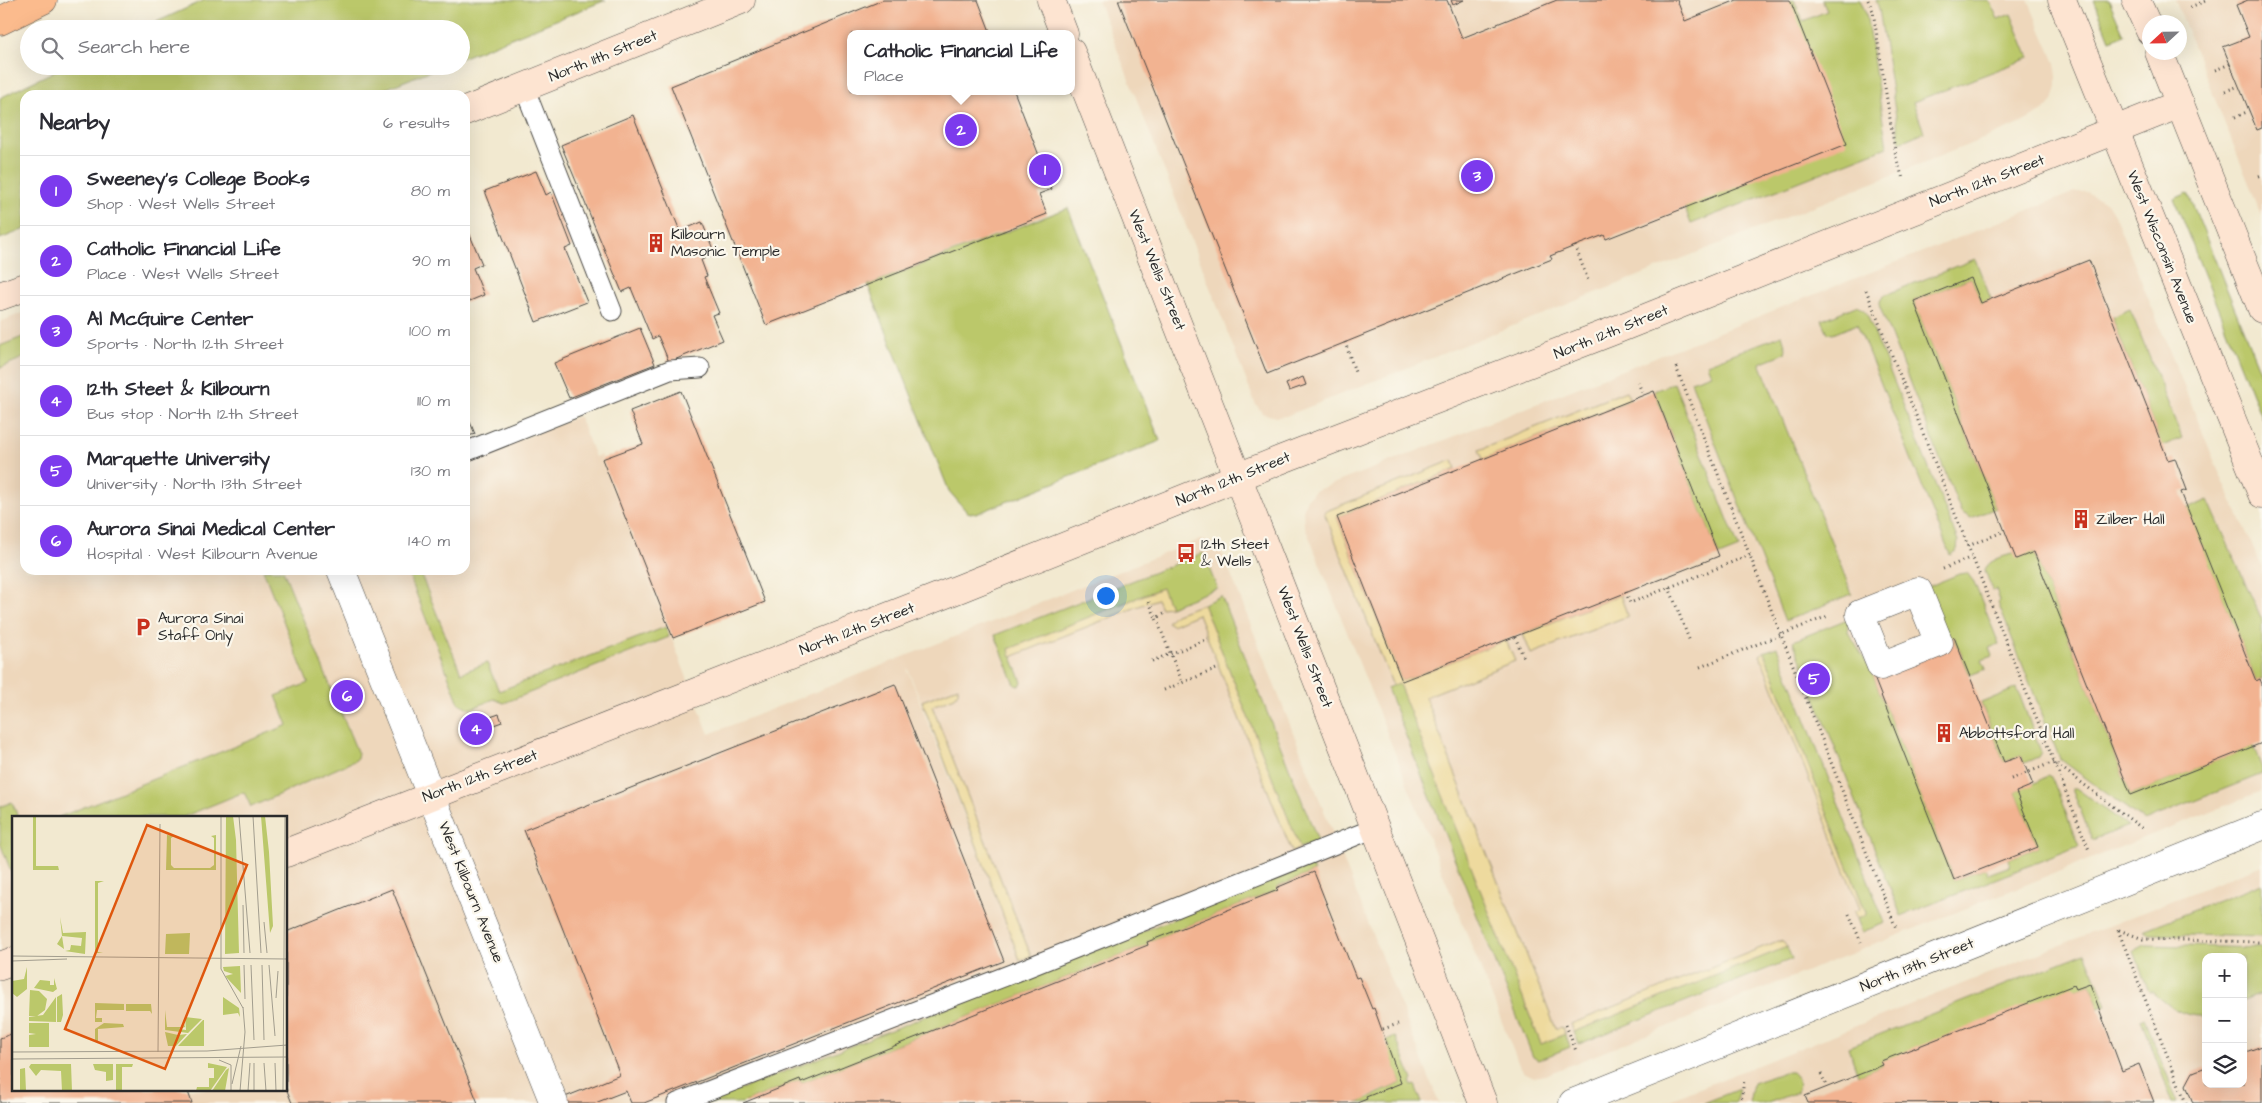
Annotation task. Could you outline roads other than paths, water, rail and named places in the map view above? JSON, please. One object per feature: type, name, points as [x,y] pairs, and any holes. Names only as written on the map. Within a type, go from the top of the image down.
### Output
[{"type":"highway","points":[[0,21],[43,0]]},
{"type":"street","name":"North 11th Street","points":[[470,109],[741,0]]},
{"type":"street","points":[[1050,0],[1062,30]]},
{"type":"street","name":"West Wisconsin Avenue","points":[[2062,0],[2262,494]]},
{"type":"street","points":[[2136,0],[2143,15]]},
{"type":"street","points":[[2162,60],[2262,309]]},
{"type":"street","name":"West Wells Street","points":[[1075,62],[1483,1103]]},
{"type":"street","name":"North 12th Street","points":[[288,851],[961,588],[1238,476],[1613,331],[2180,104]]},
{"type":"street","points":[[0,296],[20,288]]},
{"type":"street","name":"West Kilbourn Avenue","points":[[343,575],[554,1103]]},
{"type":"street","name":"North 13th Street","points":[[1573,1103],[2262,826]]},
{"type":"street","points":[[0,966],[12,962]]},
{"type":"lane","points":[[524,87],[612,311]]},
{"type":"lane","points":[[470,450],[670,370],[700,368]]},
{"type":"lane","points":[[677,1103],[1015,972],[1375,828]]},
{"type":"place","name":"Catholic Financial Life","points":[[961,130]]},
{"type":"place","name":"Sweeney's College Books","points":[[1045,170]]},
{"type":"place","name":"Al McGuire Center","points":[[1477,176]]},
{"type":"place","name":"Kilbourn Masonic Temple","points":[[656,243]]},
{"type":"place","name":"Zilber Hall","points":[[2081,519]]},
{"type":"place","name":"12th Steet & Wells","points":[[1186,553]]},
{"type":"place","name":"Aurora Sinai Staff Only","points":[[143,627]]},
{"type":"place","name":"Marquette University","points":[[1814,679]]},
{"type":"place","name":"Aurora Sinai Medical Center","points":[[347,696]]},
{"type":"place","name":"12th Steet & Kilbourn","points":[[476,729]]},
{"type":"place","name":"Abbottsford Hall","points":[[1944,733]]}]
